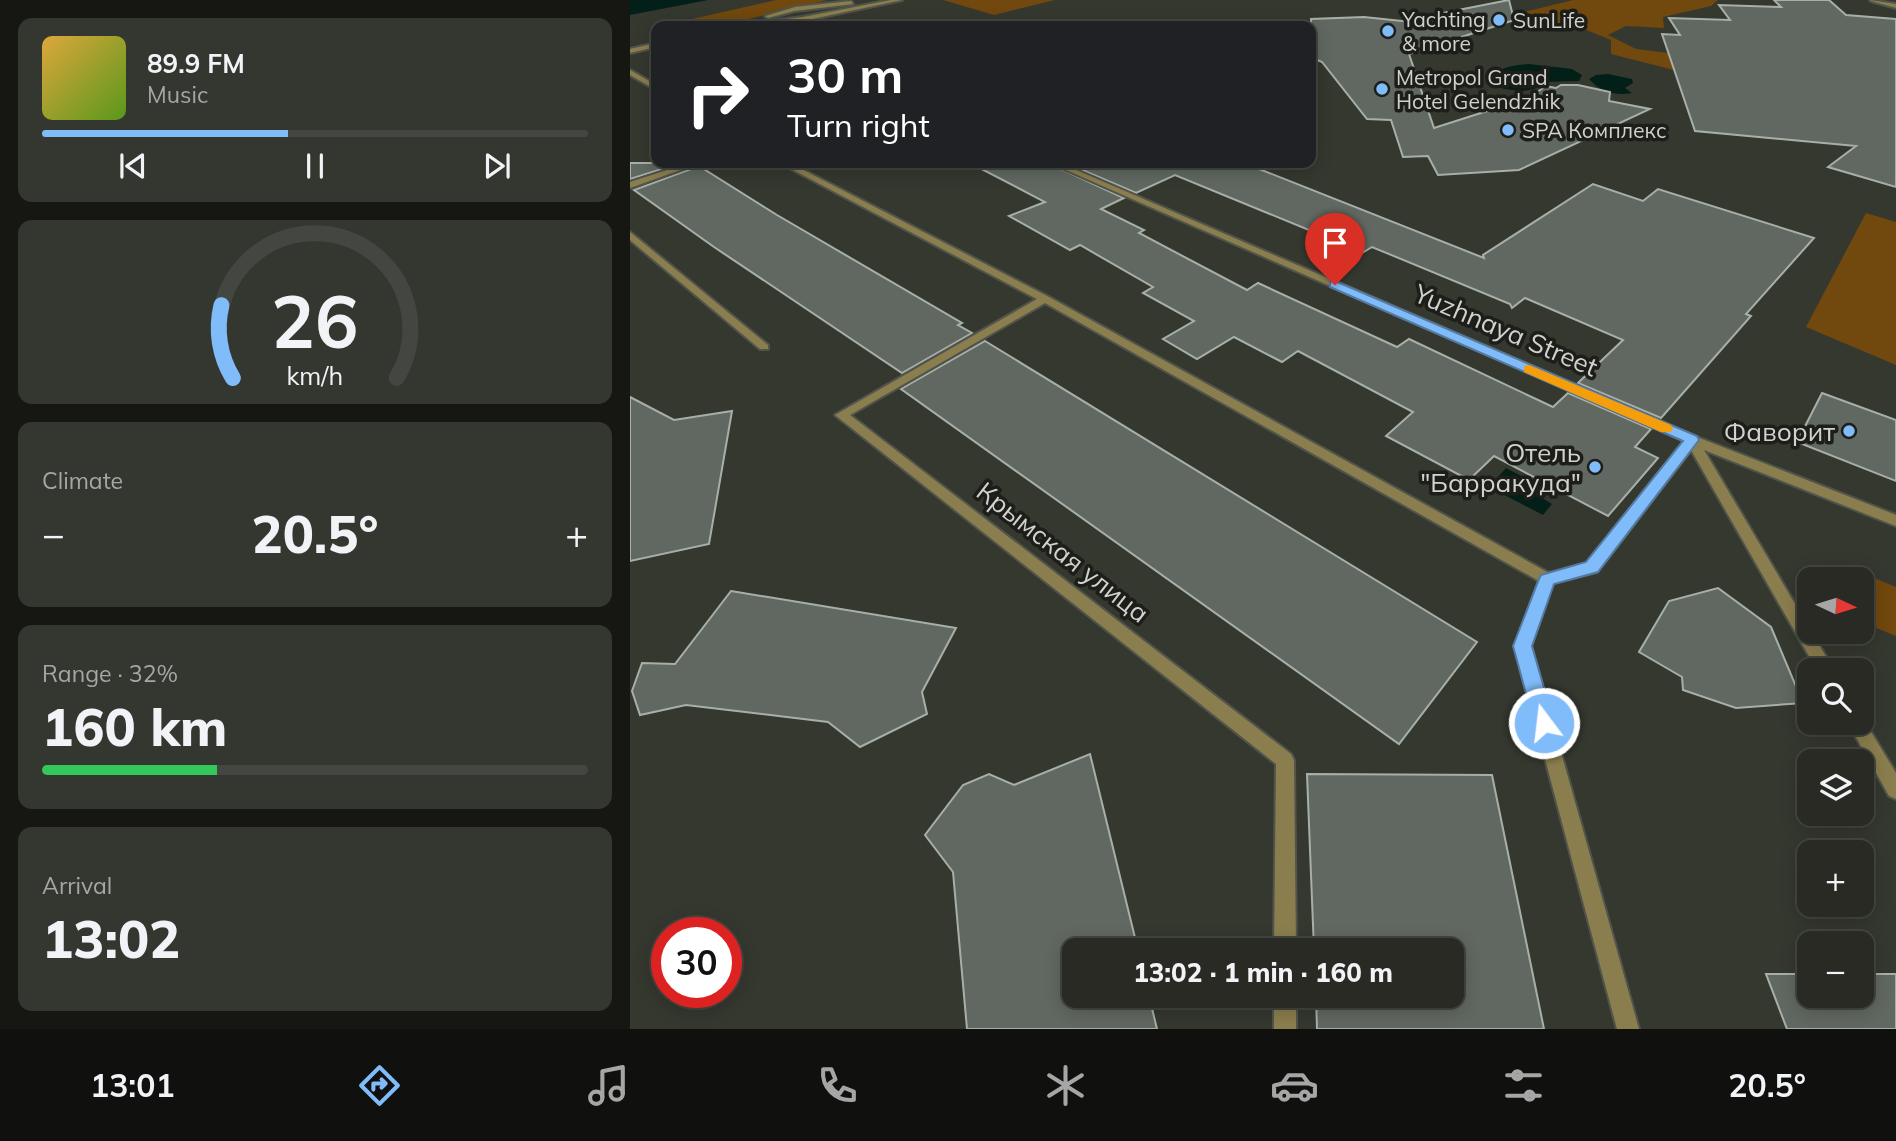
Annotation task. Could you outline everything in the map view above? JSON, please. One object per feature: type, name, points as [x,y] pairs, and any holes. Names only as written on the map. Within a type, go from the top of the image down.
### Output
[{"type":"street","points":[[783,21],[823,16],[899,0]]},
{"type":"street","points":[[1873,0],[1896,6]]},
{"type":"street","points":[[751,21],[809,7],[841,3],[874,5]]},
{"type":"street","points":[[809,7],[827,11],[823,16]]},
{"type":"street","points":[[783,12],[785,17],[803,19]]},
{"type":"street","points":[[630,51],[651,46]]},
{"type":"street","points":[[630,72],[651,85]]},
{"type":"street","points":[[630,185],[681,168]]},
{"type":"street","points":[[794,168],[1045,299],[1547,579],[1592,568],[1692,440],[1819,658]]},
{"type":"street","name":"Yuzhnaya Street","points":[[1066,168],[1692,440],[1896,521]]},
{"type":"street","points":[[630,235],[764,347]]},
{"type":"street","name":"Крымская улица","points":[[1045,299],[841,415],[1285,760],[1285,938]]},
{"type":"street","points":[[1547,579],[1523,646],[1628,1029]]},
{"type":"street","points":[[1864,735],[1896,790]]},
{"type":"street","points":[[1285,1008],[1285,1029]]},
{"type":"shaded area","points":[[776,0],[827,0],[741,21],[683,21]]},
{"type":"shaded area","points":[[943,0],[1055,0],[994,15]]},
{"type":"shaded area","points":[[1573,0],[1718,0],[1711,6],[1663,17],[1664,28],[1626,26],[1608,35],[1636,49],[1711,58],[1729,84],[1611,54],[1611,40],[1579,27],[1555,26],[1516,14]]},
{"type":"shaded area","points":[[1866,213],[1896,222],[1896,365],[1806,327]]},
{"type":"shaded area","points":[[1874,578],[1896,587],[1896,636],[1874,627]]},
{"type":"water","points":[[630,0],[708,0],[630,15]]},
{"type":"water","points":[[1529,64],[1572,69],[1582,75],[1579,81],[1544,82],[1534,89],[1522,91],[1495,85],[1492,79],[1499,71]]},
{"type":"water","points":[[1608,74],[1632,79],[1633,83],[1625,88],[1632,93],[1609,92],[1589,79]]},
{"type":"water","points":[[1506,468],[1527,479],[1534,493],[1552,504],[1543,515],[1489,487]]},
{"type":"building","points":[[1509,0],[1514,20],[1409,54],[1434,128],[1528,98],[1546,86],[1556,88],[1561,85],[1578,85],[1610,92],[1609,101],[1650,109],[1519,170],[1438,175],[1428,156],[1403,157],[1391,120],[1367,119],[1322,62],[1316,59],[1316,21],[1311,19],[1364,17],[1402,21]]},
{"type":"building","points":[[1774,0],[1829,0],[1846,15],[1896,19],[1896,187],[1828,167],[1856,146],[1695,131],[1662,34],[1680,35],[1669,18],[1730,20],[1719,5],[1781,7]]},
{"type":"building","points":[[630,163],[651,163],[651,168],[665,168],[630,179]]},
{"type":"building","points":[[694,168],[702,168],[962,323],[958,325],[972,333],[902,373],[634,190]]},
{"type":"building","points":[[980,168],[1059,168],[1124,198],[1101,209],[1144,230],[1139,233],[1247,290],[1258,283],[1397,347],[1409,339],[1553,407],[1568,393],[1651,429],[1635,447],[1658,458],[1608,516],[1494,456],[1469,480],[1386,436],[1413,412],[1298,351],[1282,362],[1234,337],[1197,359],[1163,339],[1194,321],[1143,293],[1153,287],[1080,245],[1070,250],[1009,216],[1045,202]]},
{"type":"building","points":[[1078,168],[1257,168],[1484,258],[1483,255],[1593,184],[1643,201],[1658,189],[1814,238],[1746,314],[1751,316],[1661,418],[1578,383],[1623,340],[1525,298],[1512,308],[1510,304],[1372,247],[1357,256],[1321,240],[1326,237],[1175,175],[1136,193]]},
{"type":"building","points":[[985,341],[1477,642],[1399,744],[901,389]]},
{"type":"building","name":"Фаворит","points":[[1822,393],[1896,420],[1896,481],[1797,442]]},
{"type":"building","points":[[630,397],[674,420],[732,411],[709,544],[630,561]]},
{"type":"building","points":[[1718,588],[1771,627],[1797,689],[1797,703],[1736,708],[1683,690],[1682,677],[1639,652],[1669,601]]},
{"type":"building","points":[[731,591],[956,628],[922,692],[927,714],[860,747],[828,722],[686,705],[640,715],[632,691],[642,663],[675,664]]},
{"type":"building","points":[[1090,754],[1135,938],[1062,938],[1062,1008],[1152,1008],[1157,1029],[967,1029],[953,872],[925,835],[963,785],[989,774],[1014,785]]},
{"type":"building","points":[[1307,774],[1492,775],[1544,1029],[1317,1029],[1316,1008],[1464,1008],[1464,938],[1314,938]]},
{"type":"building","points":[[1766,974],[1797,974],[1797,1008],[1874,1008],[1874,974],[1896,974],[1896,1029],[1787,1029]]},
{"type":"slow traffic","points":[[1529,369],[1666,428]]},
{"type":"place","name":"SunLife","points":[[1499,20]]},
{"type":"place","name":"Yachting & more","points":[[1388,31]]},
{"type":"place","name":"Metropol Grand Hotel Gelendzhik","points":[[1382,89]]},
{"type":"place","name":"SPA Комплекс","points":[[1508,130]]},
{"type":"place","name":"Фаворит","points":[[1849,431]]},
{"type":"place","name":"Отель \"Барракуда\"","points":[[1595,467]]},
{"type":"route","points":[[1335,285],[1692,440],[1592,568],[1547,579],[1523,646],[1544,723]]}]
